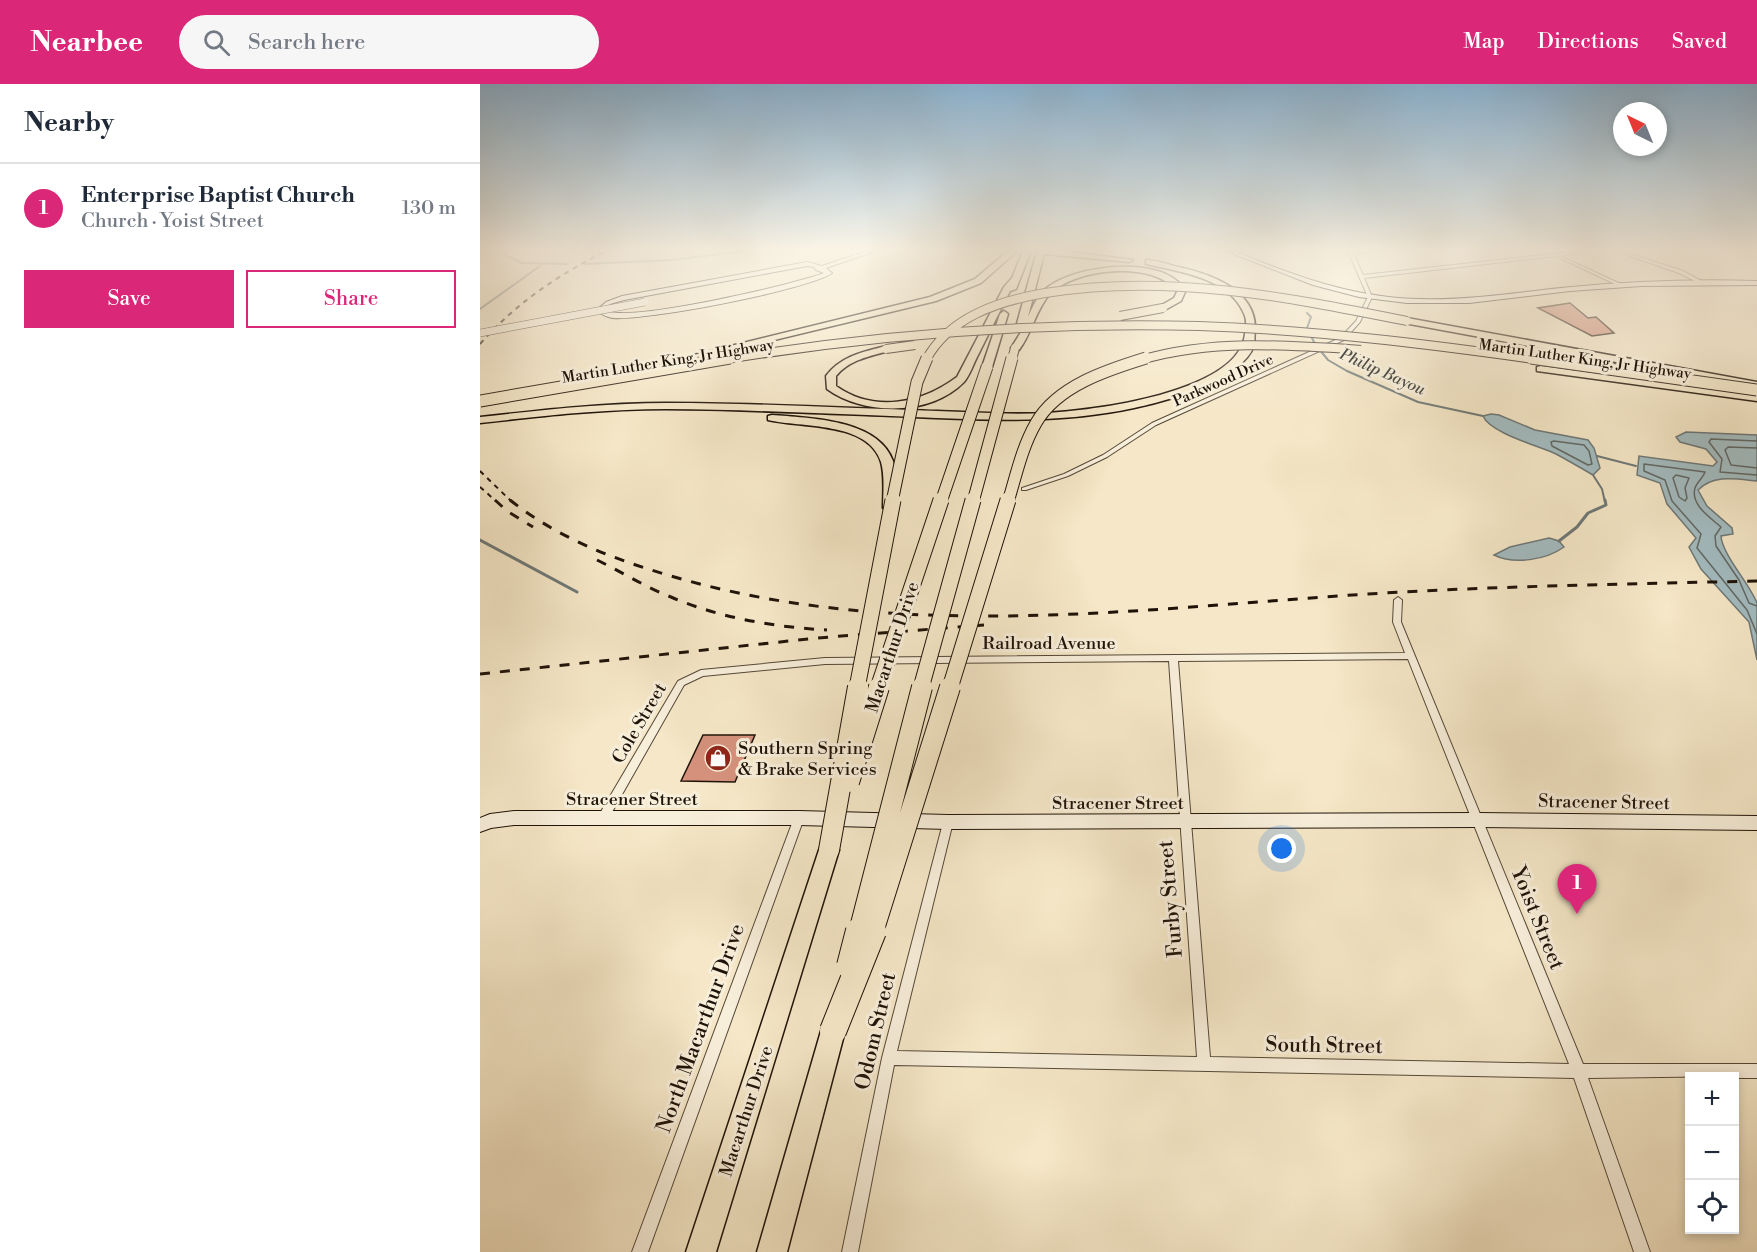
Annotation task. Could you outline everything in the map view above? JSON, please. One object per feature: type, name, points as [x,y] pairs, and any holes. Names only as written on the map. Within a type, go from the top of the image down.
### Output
[{"type":"highway","points":[[551,389],[911,306]]},
{"type":"highway","points":[[829,850],[890,508],[904,450],[916,382],[924,364],[944,335],[975,315],[997,306]]},
{"type":"highway","points":[[998,306],[984,334],[961,379],[953,387],[915,402],[883,405],[846,398],[831,387],[831,376],[843,363],[865,354],[886,350],[984,334],[993,332],[1125,316],[1167,306]]},
{"type":"highway","name":"Macarthur Drive","points":[[701,1252],[896,632],[1007,306]]},
{"type":"highway","name":"Macarthur Drive","points":[[772,1252],[833,1031],[916,708],[1027,306]]},
{"type":"highway","points":[[1016,348],[1040,306]]},
{"type":"highway","points":[[480,420],[570,411],[665,406],[1016,417],[1084,414],[1130,406],[1179,393],[1235,365],[1246,352],[1253,331],[1244,306]]},
{"type":"highway","points":[[1326,306],[1757,385]]},
{"type":"highway","points":[[1343,306],[1407,321]]},
{"type":"highway","name":"Martin Luther King, Jr Highway","points":[[480,401],[783,351],[874,339],[1124,325],[1281,332],[1432,347],[1757,390]]},
{"type":"highway","name":"Martin Luther King, Jr Highway","points":[[480,408],[781,358],[993,332],[1154,332],[1270,336],[1386,347],[1757,398]]},
{"type":"highway","points":[[833,1031],[879,916],[1025,446],[1041,415],[1063,394],[1095,376],[1126,364],[1163,354],[1213,347],[1252,345],[1375,351]]},
{"type":"highway","points":[[1458,360],[1541,369]]},
{"type":"highway","points":[[495,418],[684,413],[771,418],[839,427],[868,437],[884,454],[888,466],[890,508]]},
{"type":"street","points":[[605,306],[601,310],[605,314],[618,316],[684,306]]},
{"type":"street","points":[[480,333],[626,306]]},
{"type":"street","name":"Parkwood Drive","points":[[1024,489],[1066,475],[1105,456],[1154,424],[1331,345],[1348,333],[1358,322],[1366,306]]},
{"type":"street","name":"Yoist Street","points":[[1398,600],[1396,622],[1579,1071],[1642,1252]]},
{"type":"street","name":"Railroad Avenue","points":[[689,679],[701,673],[825,661],[1411,656]]},
{"type":"street","name":"Furby Street","points":[[1173,659],[1204,1064]]},
{"type":"street","name":"Cole Street","points":[[603,818],[681,683],[689,679]]},
{"type":"street","name":"Stracener Street","points":[[480,825],[490,821],[514,818],[799,818],[948,822],[1478,820],[1757,823]]},
{"type":"street","name":"North Macarthur Drive","points":[[640,1252],[799,818]]},
{"type":"street","name":"Odom Street","points":[[850,1252],[890,1058],[948,822]]},
{"type":"street","name":"South Street","points":[[890,1058],[1579,1071],[1757,1071]]},
{"type":"water","points":[[1491,414],[1535,430],[1588,440],[1594,448],[1600,468],[1593,475],[1556,454],[1505,433],[1487,422],[1483,416]]},
{"type":"water","points":[[1686,432],[1757,435],[1757,481],[1718,480],[1698,490],[1707,506],[1732,528],[1733,534],[1721,536],[1726,551],[1757,603],[1757,660],[1749,622],[1701,569],[1689,547],[1696,538],[1667,504],[1660,483],[1637,475],[1639,456],[1713,466],[1717,462],[1706,449],[1680,442],[1676,437]]},
{"type":"water","points":[[1549,538],[1559,541],[1564,547],[1530,560],[1511,560],[1494,555],[1510,547]]},
{"type":"building","points":[[1573,306],[1588,318],[1596,317],[1614,333],[1592,336],[1538,308]]},
{"type":"building","name":"Southern Spring & Brake Services","points":[[703,735],[755,735],[735,782],[681,781]]},
{"type":"waterway","points":[[480,309],[485,306]]},
{"type":"waterway","name":"Philip Bayou","points":[[1307,313],[1311,317],[1307,328],[1315,344],[1328,360],[1347,371],[1418,402],[1483,416]]},
{"type":"waterway","name":"Philip Bayou","points":[[1597,456],[1636,466]]},
{"type":"waterway","points":[[1593,475],[1602,489],[1605,502]]},
{"type":"waterway","points":[[1559,541],[1577,527],[1588,513],[1606,505],[1605,500]]},
{"type":"waterway","points":[[480,540],[577,592]]},
{"type":"railway","points":[[480,344],[520,306]]},
{"type":"railway","points":[[480,471],[512,502]]},
{"type":"railway","points":[[480,487],[497,502]]},
{"type":"railway","points":[[495,500],[507,511],[533,527]]},
{"type":"railway","points":[[510,500],[547,526],[587,546],[671,576],[757,597],[843,609],[930,615],[1018,616],[1105,613],[1416,591],[1757,581]]},
{"type":"railway","points":[[597,560],[661,593],[709,611],[767,624],[827,630]]},
{"type":"railway","points":[[480,674],[817,638],[984,625]]},
{"type":"place","name":"Southern Spring & Brake Services","points":[[718,758]]},
{"type":"place","name":"Enterprise Baptist Church","points":[[1577,914]]}]
